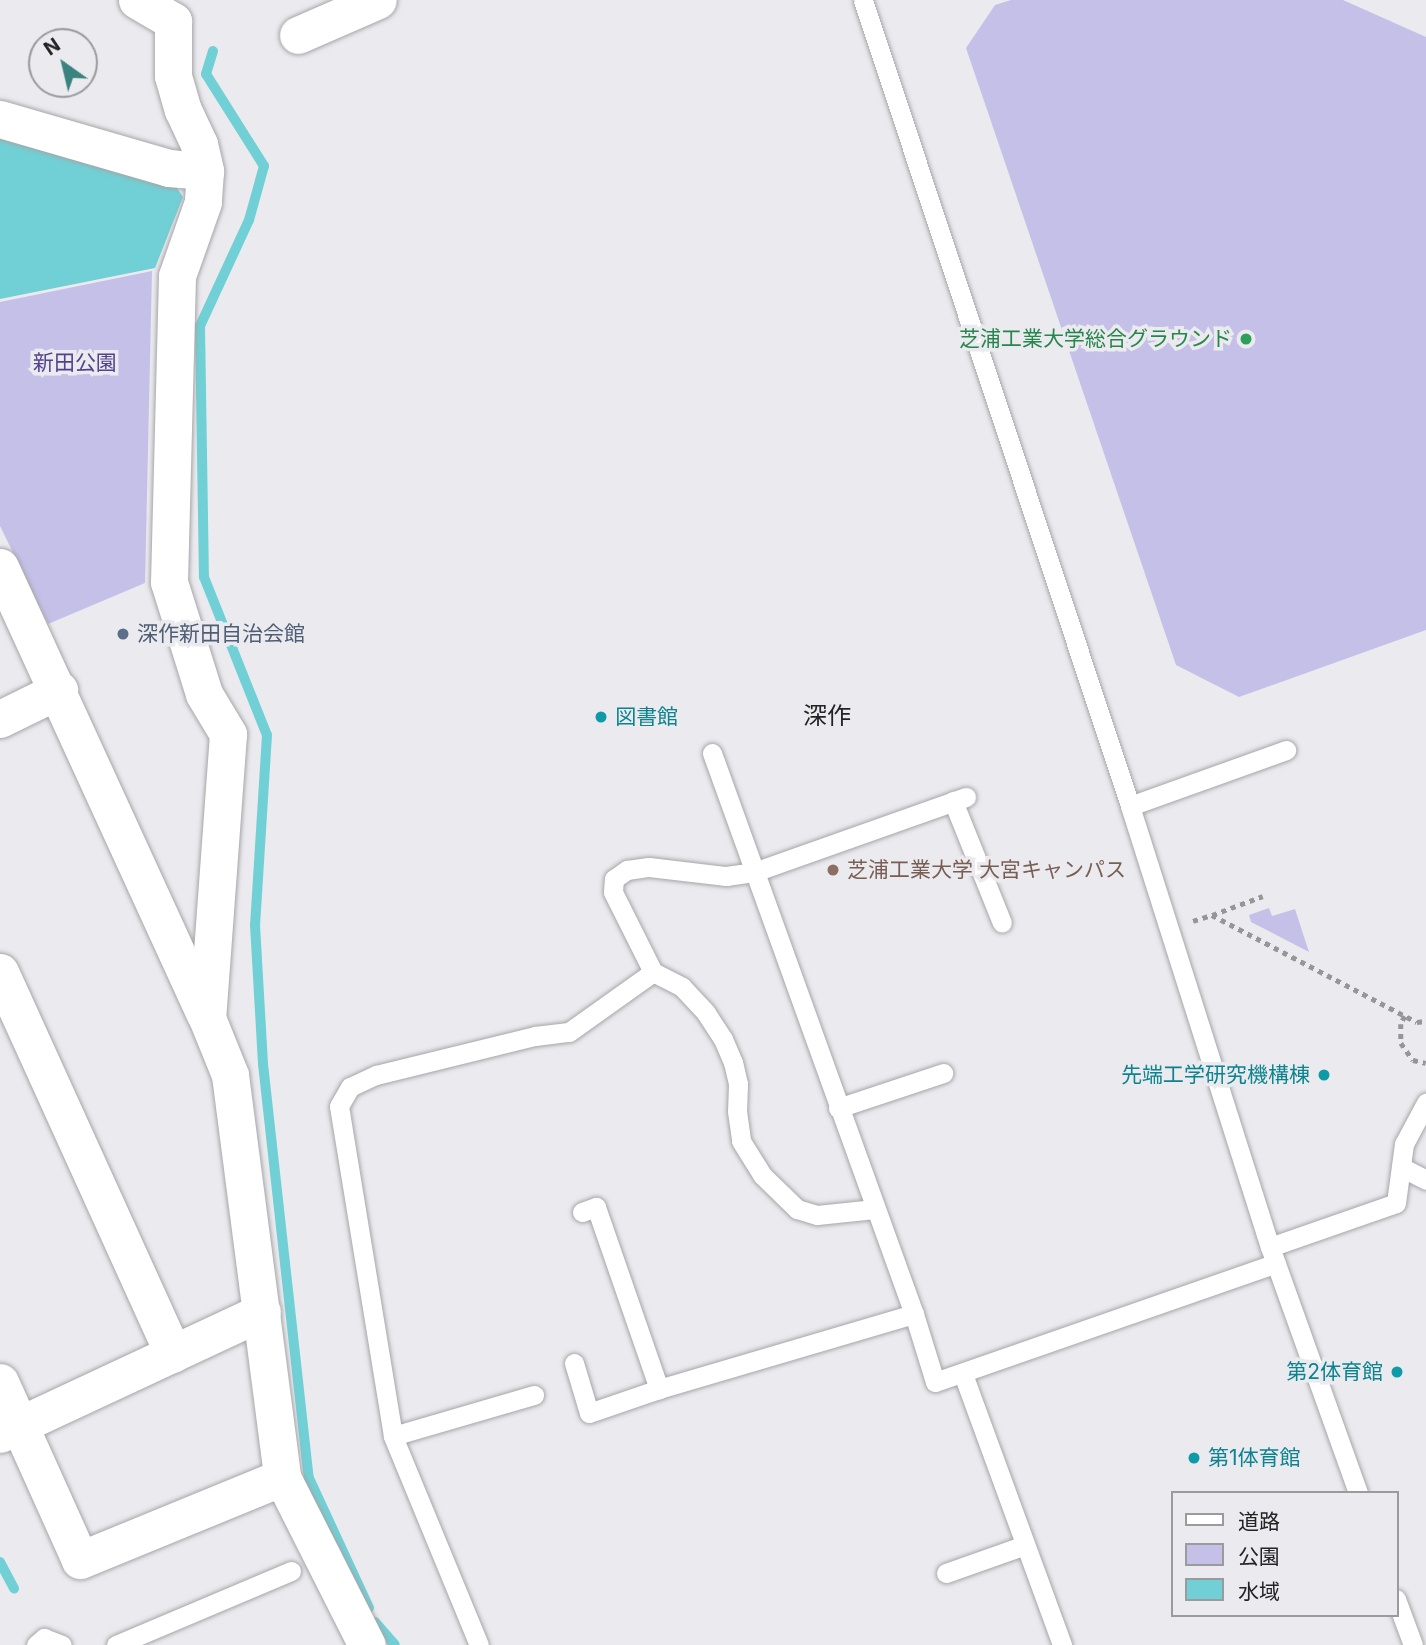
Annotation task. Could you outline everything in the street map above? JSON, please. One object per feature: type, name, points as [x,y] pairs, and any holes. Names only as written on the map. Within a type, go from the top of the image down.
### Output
[{"type":"street","points":[[137,0],[173,21],[173,76],[183,110],[199,144],[205,171],[203,202],[177,276],[169,582],[204,694],[228,734],[207,1018]]},
{"type":"street","points":[[298,35],[378,0]]},
{"type":"street","points":[[0,119],[169,168],[205,171]]},
{"type":"street","points":[[0,567],[59,690],[207,1018],[230,1075],[282,1477],[367,1645]]},
{"type":"street","points":[[0,719],[59,690]]},
{"type":"street","points":[[0,972],[173,1354]]},
{"type":"street","points":[[10,1429],[262,1312]]},
{"type":"street","points":[[0,1382],[10,1429],[80,1560],[282,1477]]},
{"type":"lane","points":[[863,0],[1130,806],[1273,1255],[1357,1491]]},
{"type":"lane","points":[[1130,806],[1286,750]]},
{"type":"lane","points":[[712,753],[914,1314],[935,1382],[963,1374],[1273,1255],[1396,1203],[1404,1144],[1426,1102]]},
{"type":"lane","points":[[876,1209],[817,1215],[796,1209],[762,1175],[741,1141],[737,1111],[738,1084],[733,1062],[723,1039],[706,1013],[682,988],[653,972],[613,892],[614,879],[627,870],[649,867],[726,877],[754,872],[959,799],[1002,923]]},
{"type":"lane","points":[[478,1645],[393,1436],[339,1106],[350,1087],[376,1075],[535,1036],[569,1032],[653,972]]},
{"type":"lane","points":[[838,1108],[943,1073]]},
{"type":"lane","points":[[1401,1167],[1426,1180]]},
{"type":"lane","points":[[582,1212],[596,1207],[659,1389]]},
{"type":"lane","points":[[574,1363],[589,1413],[659,1389],[914,1314]]},
{"type":"lane","points":[[963,1374],[1062,1645]]},
{"type":"lane","points":[[393,1436],[534,1395]]},
{"type":"lane","points":[[946,1573],[1026,1545]]},
{"type":"lane","points":[[116,1645],[291,1571]]},
{"type":"lane","points":[[1398,1604],[1413,1645]]},
{"type":"lane","points":[[36,1645],[44,1638],[62,1645]]},
{"type":"path","points":[[1169,928],[1262,897]]},
{"type":"path","points":[[1212,915],[1417,1022],[1426,1021]]},
{"type":"path","points":[[1405,1016],[1401,1024],[1401,1043],[1412,1060],[1426,1063]]},
{"type":"green space","name":"芝浦工業大学総合グラウンド","points":[[1011,0],[1343,0],[1426,37],[1426,630],[1239,697],[1176,665],[966,48],[995,5]]},
{"type":"green space","name":"新田公園","points":[[152,271],[145,583],[48,624],[0,526],[0,302]]},
{"type":"green space","points":[[1269,908],[1272,916],[1295,909],[1309,952],[1251,922],[1249,915]]},
{"type":"water","points":[[0,130],[171,179],[183,197],[155,268],[0,299]]},
{"type":"waterway","points":[[213,51],[206,74],[264,166],[249,220],[200,326],[204,577],[267,735],[255,925],[263,1064],[309,1478],[369,1608]]},
{"type":"waterway","points":[[0,1562],[14,1588]]},
{"type":"waterway","points":[[375,1622],[395,1645]]},
{"type":"place","name":"芝浦工業大学総合グラウンド","points":[[1246,339]]},
{"type":"place","name":"深作新田自治会館","points":[[123,634]]},
{"type":"place","name":"図書館","points":[[601,717]]},
{"type":"place","name":"芝浦工業大学 大宮キャンパス","points":[[833,870]]},
{"type":"place","name":"先端工学研究機構棟","points":[[1324,1075]]},
{"type":"place","name":"第2体育館","points":[[1397,1372]]},
{"type":"place","name":"第1体育館","points":[[1194,1458]]},
{"type":"district","name":"深作","points":[[827,716]]}]
